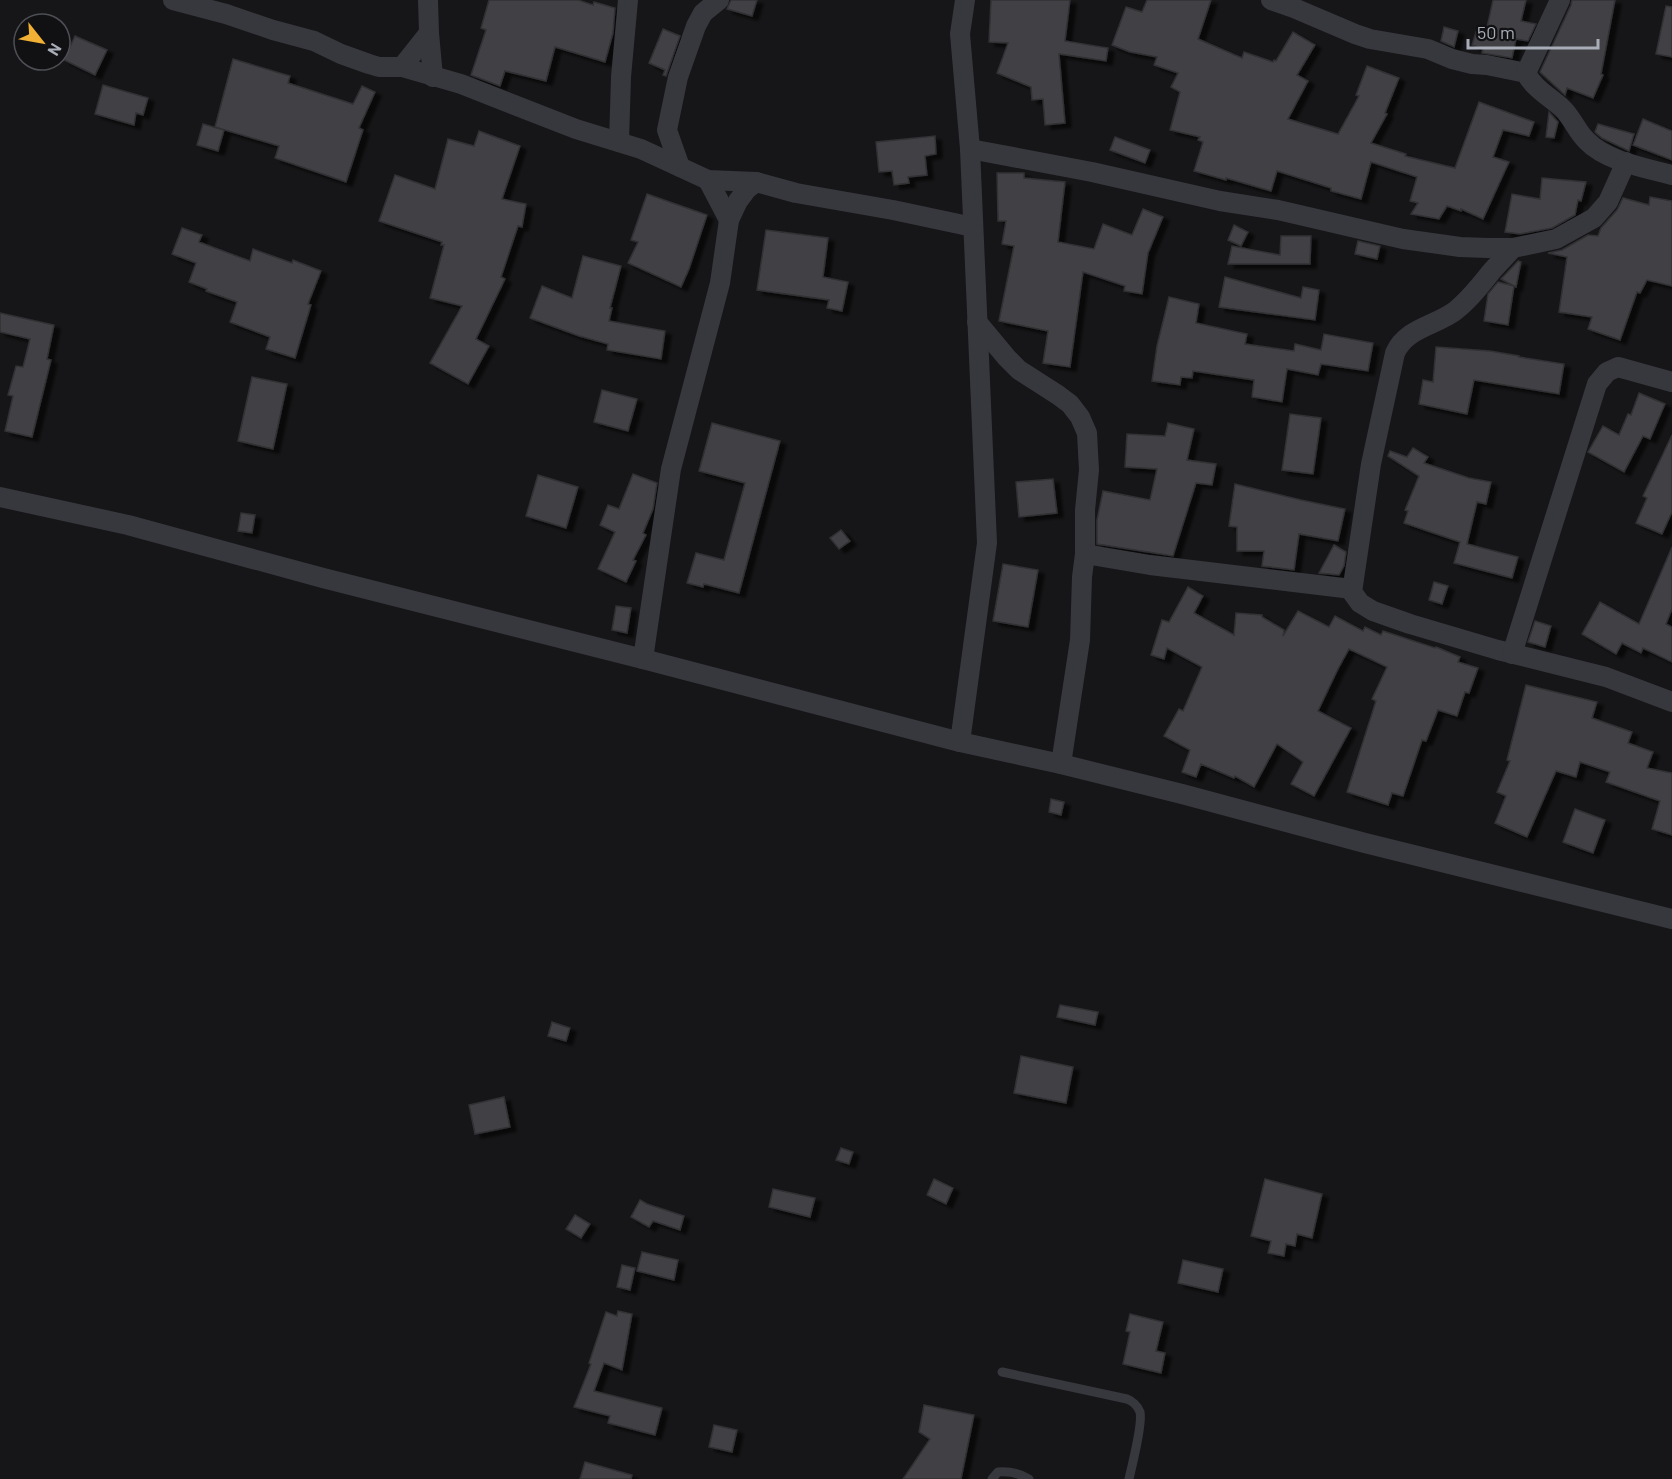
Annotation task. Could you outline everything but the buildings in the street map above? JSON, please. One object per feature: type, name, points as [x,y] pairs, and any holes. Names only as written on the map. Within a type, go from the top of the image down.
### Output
[{"type":"street","points":[[173,0],[314,41],[379,67],[402,67],[475,89],[576,129],[641,149],[708,180],[756,182],[796,193],[973,226]]},
{"type":"street","points":[[428,0],[433,76]]},
{"type":"street","points":[[619,142],[621,77],[628,0]]},
{"type":"street","points":[[680,167],[667,130],[678,77],[696,26],[703,13],[719,0]]},
{"type":"street","points":[[960,742],[987,543],[970,149],[960,34],[965,0]]},
{"type":"street","points":[[1271,0],[1370,39],[1428,49],[1472,64],[1526,73],[1532,83],[1565,111],[1587,141],[1602,152],[1626,162],[1672,175]]},
{"type":"street","points":[[1526,73],[1560,0]]},
{"type":"street","points":[[402,67],[429,33]]},
{"type":"street","points":[[641,149],[667,130]]},
{"type":"street","points":[[970,149],[1092,172],[1220,201],[1278,210],[1403,239],[1475,248],[1514,248],[1556,239],[1594,218],[1608,202],[1626,162]]},
{"type":"street","points":[[708,180],[729,220]]},
{"type":"street","points":[[643,659],[671,469],[720,284],[729,220],[738,201],[756,182]]},
{"type":"street","points":[[1475,248],[1492,271]]},
{"type":"street","points":[[1514,248],[1455,311],[1413,333],[1399,345],[1395,353],[1371,464],[1352,589],[1355,598],[1373,611],[1410,624],[1512,654],[1606,677],[1672,702]]},
{"type":"street","points":[[977,322],[1019,370],[1070,404],[1080,417],[1087,433],[1085,554],[1080,640],[1061,764]]},
{"type":"street","points":[[1512,654],[1597,384],[1607,372],[1618,367],[1672,382]]},
{"type":"street","points":[[0,497],[128,525],[323,578],[960,742],[1182,794],[1365,843],[1672,920]]},
{"type":"street","points":[[1085,554],[1150,565],[1352,589]]},
{"type":"lane","points":[[1002,1372],[1132,1401],[1140,1413],[1140,1425],[1129,1479]]},
{"type":"lane","points":[[992,1479],[998,1472],[1006,1471],[1029,1479]]}]
